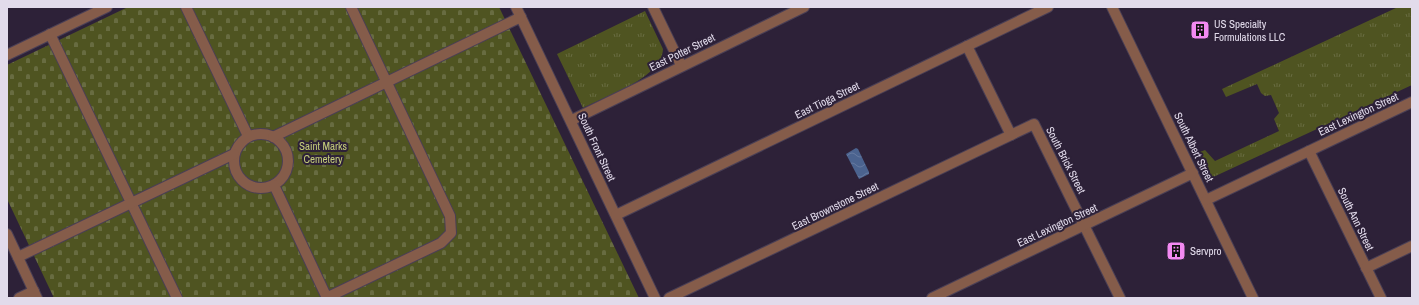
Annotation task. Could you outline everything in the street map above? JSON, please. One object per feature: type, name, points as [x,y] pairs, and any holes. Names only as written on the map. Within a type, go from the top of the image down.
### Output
[{"type":"street","points":[[7,55],[107,7]]},
{"type":"street","points":[[186,7],[248,136]]},
{"type":"street","points":[[274,185],[326,298],[441,243],[451,233],[450,216],[351,7]]},
{"type":"street","name":"South Front Street","points":[[516,7],[572,120],[655,298]]},
{"type":"street","points":[[653,7],[681,66]]},
{"type":"street","name":"East Potter Street","points":[[572,120],[804,7]]},
{"type":"street","name":"East Tioga Street","points":[[616,214],[1048,7]]},
{"type":"street","name":"South Albert Street","points":[[1112,7],[1253,298]]},
{"type":"street","points":[[273,137],[521,17]]},
{"type":"street","points":[[50,34],[177,298]]},
{"type":"street","points":[[967,46],[1011,135]]},
{"type":"street","name":"East Lexington Street","points":[[1206,200],[1412,102]]},
{"type":"street","name":"South Brick Street","points":[[1011,135],[1034,124],[1120,298]]},
{"type":"street","points":[[261,134],[273,137],[284,146],[287,154],[288,163],[286,171],[281,179],[274,185],[266,188],[256,188],[240,180],[235,172],[233,163],[234,154],[238,146],[248,136],[261,134]]},
{"type":"street","name":"East Brownstone Street","points":[[669,298],[1011,135]]},
{"type":"street","name":"South Ann Street","points":[[1309,151],[1382,298]]},
{"type":"street","points":[[18,257],[132,204],[234,154]]},
{"type":"street","name":"East Lexington Street","points":[[932,298],[1193,173]]},
{"type":"street","points":[[7,234],[36,294],[19,298]]},
{"type":"street","points":[[1366,268],[1412,246]]},
{"type":"green space","name":"Saint Marks Cemetery","points":[[128,7],[499,7],[639,298],[54,298],[7,199],[7,65]]},
{"type":"green space","points":[[1398,7],[1412,7],[1412,85],[1209,179],[1197,153],[1205,150],[1215,161],[1279,131],[1274,119],[1279,113],[1271,95],[1265,96],[1261,93],[1257,84],[1226,97],[1222,89]]},
{"type":"green space","points":[[645,11],[663,49],[660,59],[653,69],[631,85],[583,108],[557,54]]},
{"type":"water","points":[[856,148],[858,149],[869,172],[869,174],[859,179],[846,154]]},
{"type":"place","name":"US Specialty Formulations LLC","points":[[1200,30]]},
{"type":"place","name":"Servpro","points":[[1176,251]]}]
